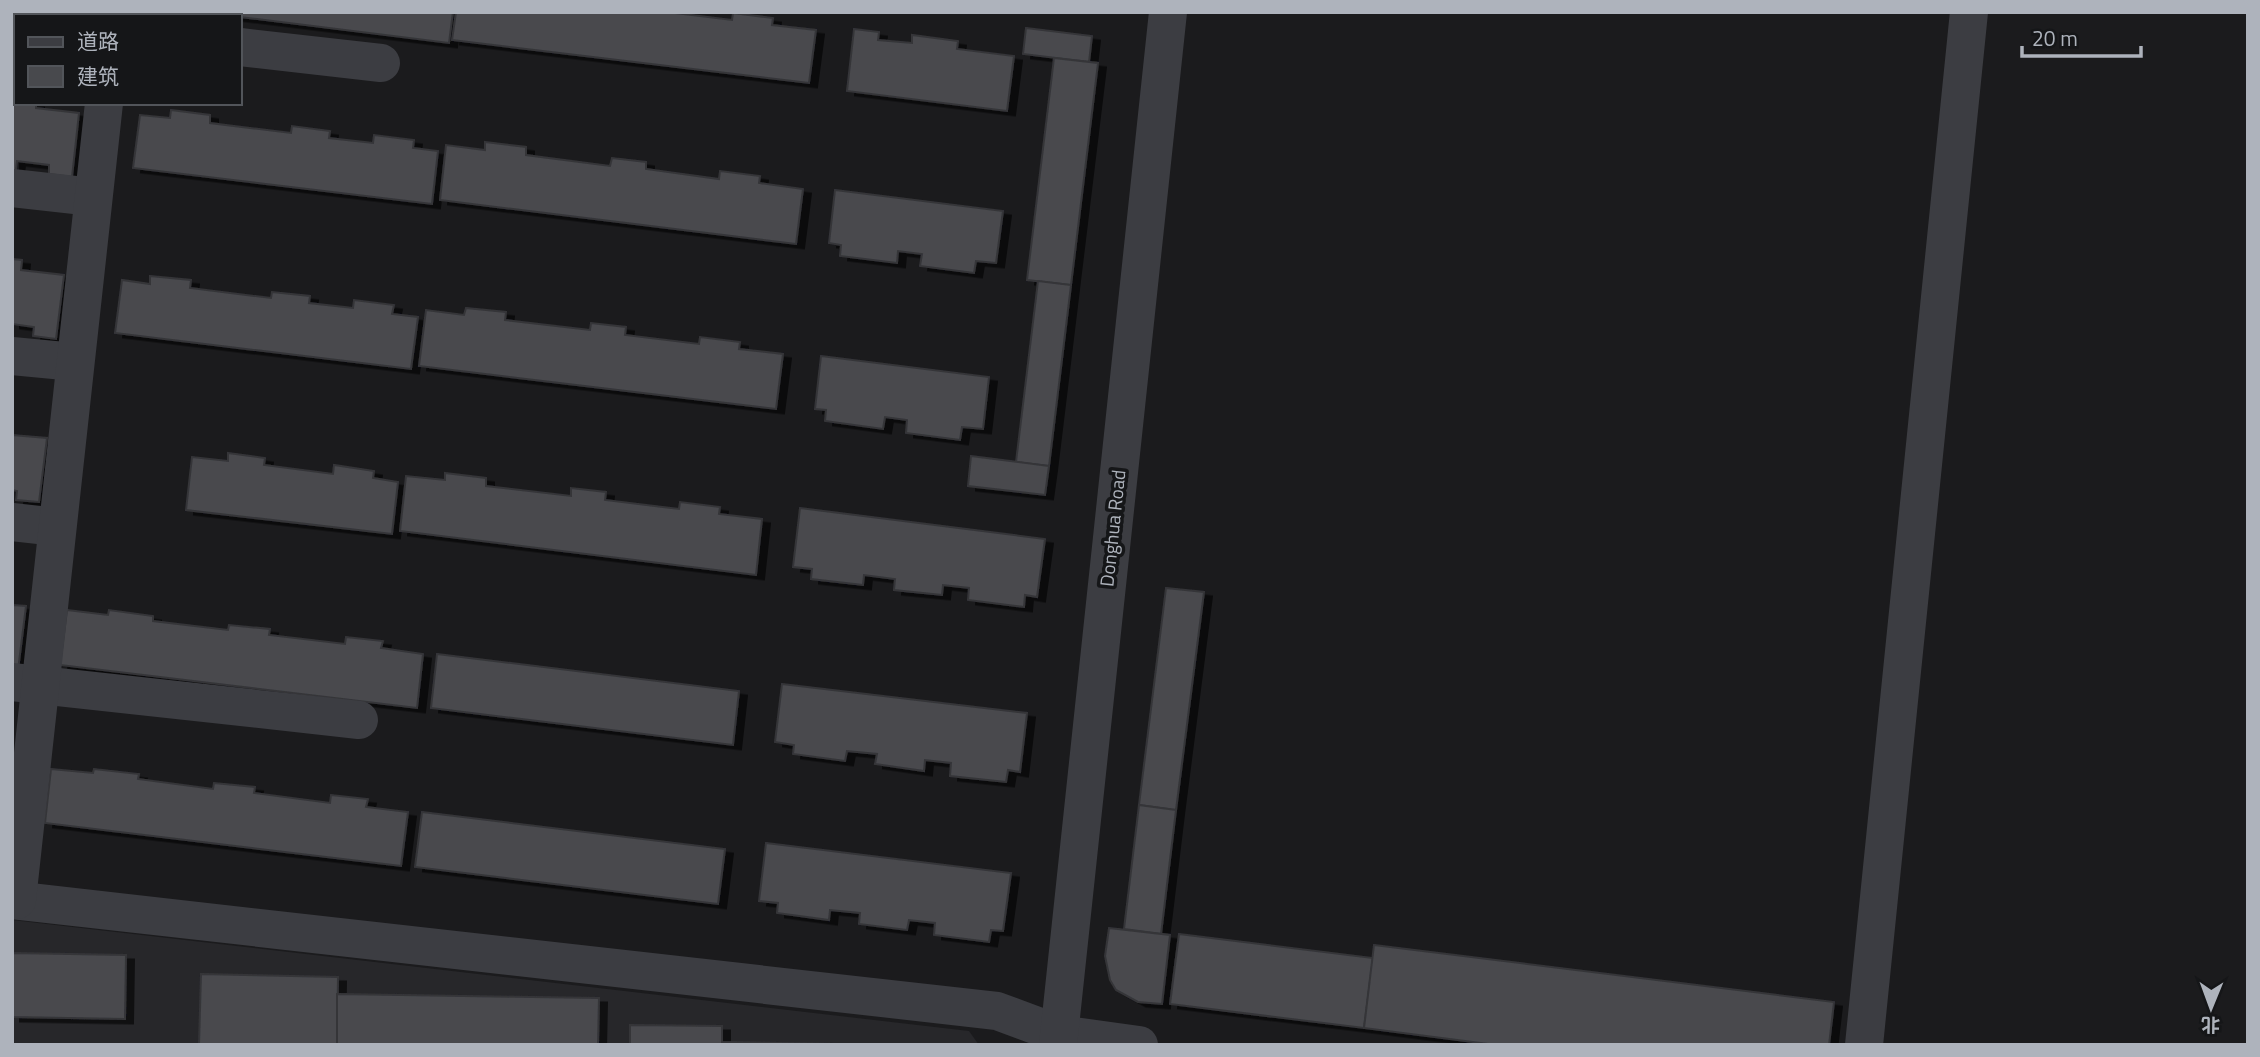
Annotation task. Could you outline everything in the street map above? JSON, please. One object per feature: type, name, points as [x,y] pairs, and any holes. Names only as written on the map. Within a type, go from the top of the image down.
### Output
[{"type":"street","name":"Donghua Road","points":[[1058,1040],[1168,12]]},
{"type":"street","points":[[1864,1045],[1969,12]]},
{"type":"street","points":[[242,47],[381,63]]},
{"type":"street","points":[[104,105],[57,527],[26,683],[14,900],[997,1011],[1058,1040],[1139,1045]]},
{"type":"street","points":[[12,188],[93,197]]},
{"type":"street","points":[[12,356],[75,362]]},
{"type":"street","points":[[12,522],[57,527]]},
{"type":"street","points":[[26,683],[359,720]]},
{"type":"shaded area","points":[[12,920],[969,1031],[979,1045],[12,1045]]},
{"type":"building","points":[[200,12],[453,12],[449,43],[242,17],[242,14]]},
{"type":"building","points":[[456,12],[667,12],[732,20],[733,13],[773,18],[772,25],[816,30],[809,83],[452,40]]},
{"type":"building","points":[[1026,28],[1092,36],[1089,62],[1023,54]]},
{"type":"building","points":[[854,29],[879,32],[878,40],[912,43],[912,35],[958,41],[957,49],[1014,56],[1007,111],[847,91]]},
{"type":"building","points":[[1054,58],[1098,63],[1071,285],[1027,280]]},
{"type":"building","points":[[12,96],[14,105],[36,105],[36,108],[79,113],[72,177],[49,174],[49,165],[17,161],[16,170],[12,170]]},
{"type":"building","points":[[171,110],[210,115],[210,123],[291,133],[292,126],[330,131],[329,138],[373,143],[374,135],[414,140],[413,148],[438,151],[432,204],[133,168],[140,115],[170,118]]},
{"type":"building","points":[[485,142],[526,147],[526,155],[610,166],[612,158],[646,162],[646,169],[719,179],[720,171],[760,176],[759,183],[803,189],[796,244],[440,200],[446,145],[485,150]]},
{"type":"building","points":[[835,190],[1003,211],[996,263],[976,261],[974,273],[920,266],[922,254],[898,251],[897,263],[840,256],[841,245],[829,243]]},
{"type":"building","points":[[12,259],[22,260],[21,270],[64,275],[56,339],[33,336],[34,327],[12,324]]},
{"type":"building","points":[[150,276],[191,280],[190,288],[271,298],[272,292],[310,296],[309,303],[353,308],[354,300],[394,305],[392,314],[418,317],[411,369],[115,333],[122,280],[150,284]]},
{"type":"building","points":[[1038,281],[1071,285],[1049,466],[1016,462]]},
{"type":"building","points":[[466,308],[506,312],[505,320],[590,330],[591,323],[626,327],[625,335],[699,344],[700,337],[740,342],[739,349],[783,354],[776,409],[419,366],[426,310],[464,315]]},
{"type":"building","points":[[821,356],[989,377],[983,429],[962,427],[960,440],[906,433],[907,420],[885,417],[883,429],[825,421],[826,410],[815,409]]},
{"type":"building","points":[[12,435],[47,438],[39,502],[16,500],[17,491],[12,490]]},
{"type":"building","points":[[228,453],[265,458],[264,465],[333,474],[334,465],[374,471],[373,478],[398,482],[392,534],[186,510],[192,457],[228,461]]},
{"type":"building","points":[[971,456],[1049,466],[1045,495],[968,486]]},
{"type":"building","points":[[445,473],[486,478],[486,486],[571,496],[571,488],[606,492],[605,500],[679,509],[680,502],[720,507],[719,514],[762,519],[756,575],[400,531],[406,476],[445,480]]},
{"type":"building","points":[[800,508],[1045,539],[1037,597],[1025,595],[1024,607],[968,600],[969,588],[943,585],[942,595],[894,590],[895,579],[864,575],[863,585],[811,579],[812,569],[793,567]]},
{"type":"building","points":[[1166,588],[1204,592],[1176,810],[1139,805]]},
{"type":"building","points":[[12,605],[26,606],[18,670],[12,669]]},
{"type":"building","points":[[67,610],[108,615],[109,610],[153,616],[153,621],[228,630],[229,625],[270,629],[269,635],[345,644],[346,637],[383,641],[381,648],[423,654],[417,708],[60,665]]},
{"type":"building","points":[[437,654],[739,691],[733,745],[431,708]]},
{"type":"building","points":[[782,684],[1027,713],[1020,772],[1008,770],[1006,782],[950,776],[951,763],[925,760],[924,771],[875,764],[877,754],[847,751],[845,761],[793,754],[794,745],[775,742]]},
{"type":"building","points":[[51,769],[93,773],[94,769],[139,774],[138,779],[213,789],[214,783],[255,787],[254,793],[330,803],[331,795],[368,799],[366,807],[408,812],[401,866],[45,823]]},
{"type":"building","points":[[1139,805],[1176,810],[1161,934],[1124,929]]},
{"type":"building","points":[[422,812],[725,849],[718,904],[415,867]]},
{"type":"building","points":[[766,843],[1011,873],[1003,931],[991,930],[989,942],[934,935],[935,923],[909,920],[907,930],[859,924],[860,913],[830,910],[829,920],[777,913],[778,903],[759,901]]},
{"type":"building","points":[[1109,928],[1170,935],[1162,1004],[1138,1002],[1116,990],[1110,980],[1105,956]]},
{"type":"building","points":[[1179,934],[1373,958],[1364,1028],[1170,1004]]},
{"type":"building","points":[[1374,945],[1834,1002],[1829,1045],[1496,1045],[1364,1028]]},
{"type":"building","points":[[12,953],[126,955],[125,1019],[12,1017]]},
{"type":"building","points":[[201,974],[338,977],[337,1045],[199,1045]]},
{"type":"building","points":[[337,994],[599,998],[598,1045],[337,1045]]},
{"type":"building","points":[[630,1025],[722,1026],[722,1042],[888,1045],[630,1045]]}]
